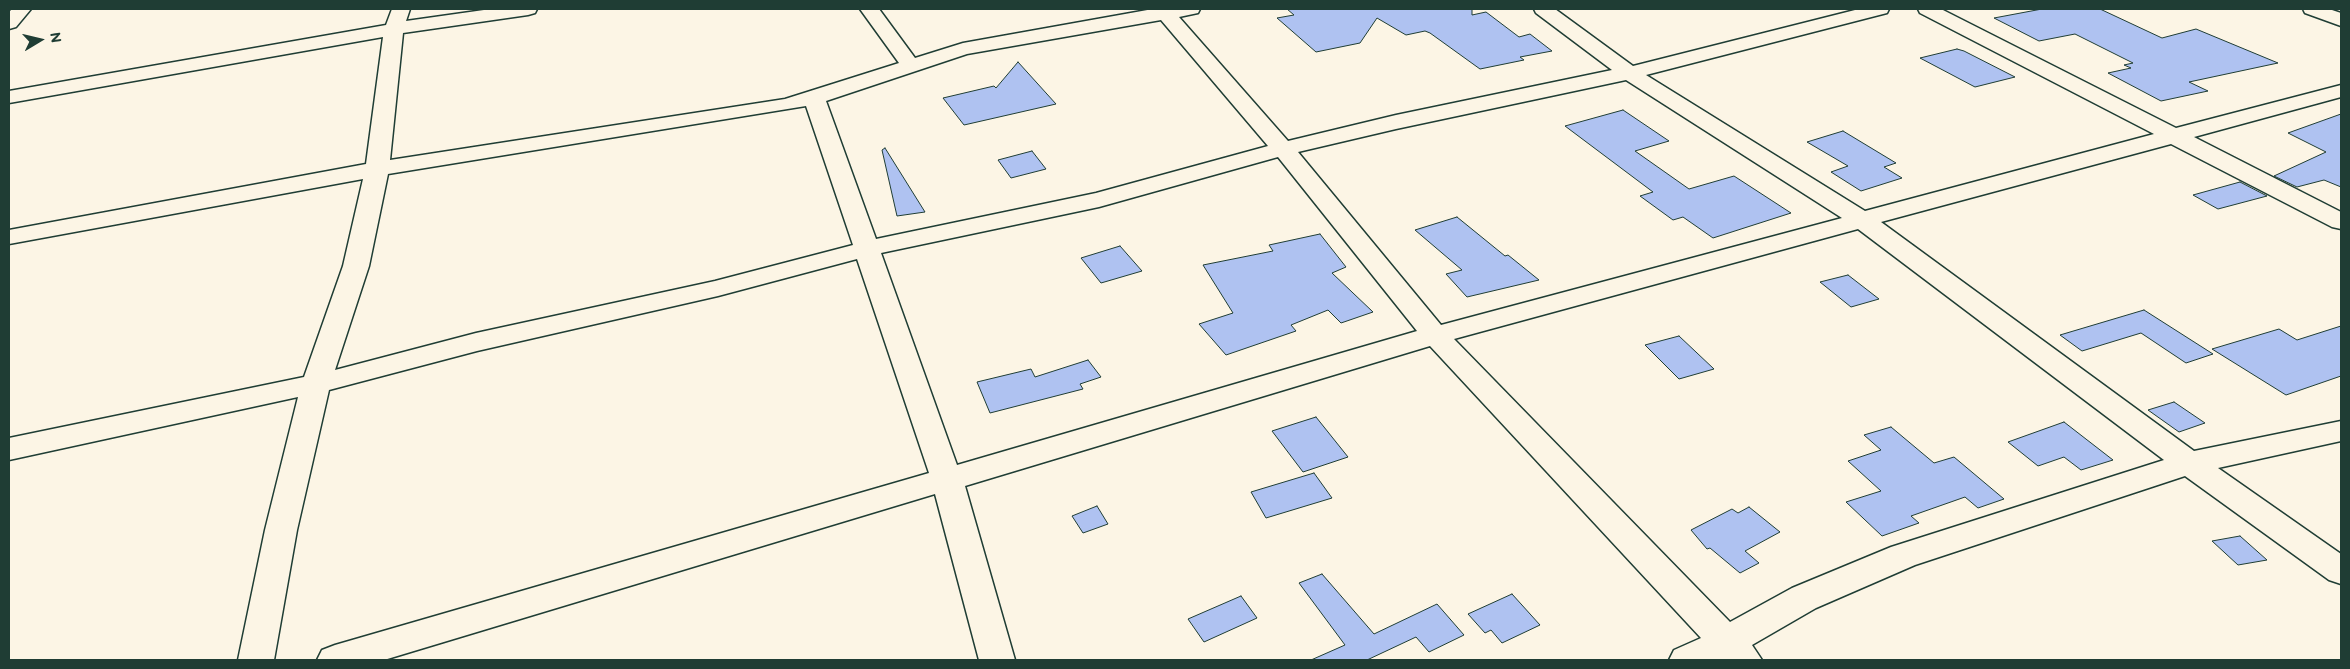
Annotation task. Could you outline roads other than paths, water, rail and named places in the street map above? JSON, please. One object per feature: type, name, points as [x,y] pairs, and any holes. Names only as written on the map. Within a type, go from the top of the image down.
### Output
[{"type":"street","points":[[9,23],[22,9]]},
{"type":"street","points":[[9,97],[397,19],[528,9]]},
{"type":"street","points":[[869,9],[910,65]]},
{"type":"street","points":[[1543,9],[1629,73],[1862,220],[2189,463],[2341,571]]},
{"type":"street","points":[[9,450],[316,384],[476,342],[718,288],[865,249],[1100,200],[1283,149],[1396,122],[1629,73],[1746,45],[1880,9]]},
{"type":"street","points":[[1927,9],[2341,222]]},
{"type":"street","points":[[2312,9],[2341,20]]},
{"type":"street","points":[[9,237],[377,169],[785,105],[814,98],[910,65],[963,50],[1173,10],[1283,149],[1435,334],[1736,651]]},
{"type":"street","points":[[256,660],[281,530],[316,384],[356,266],[377,169],[397,19]]},
{"type":"street","points":[[336,660],[1435,334],[2341,91]]},
{"type":"street","points":[[814,98],[865,249],[947,479],[997,660]]},
{"type":"street","points":[[1687,660],[1736,651],[1804,598],[1903,556],[2189,463],[2341,431]]}]
